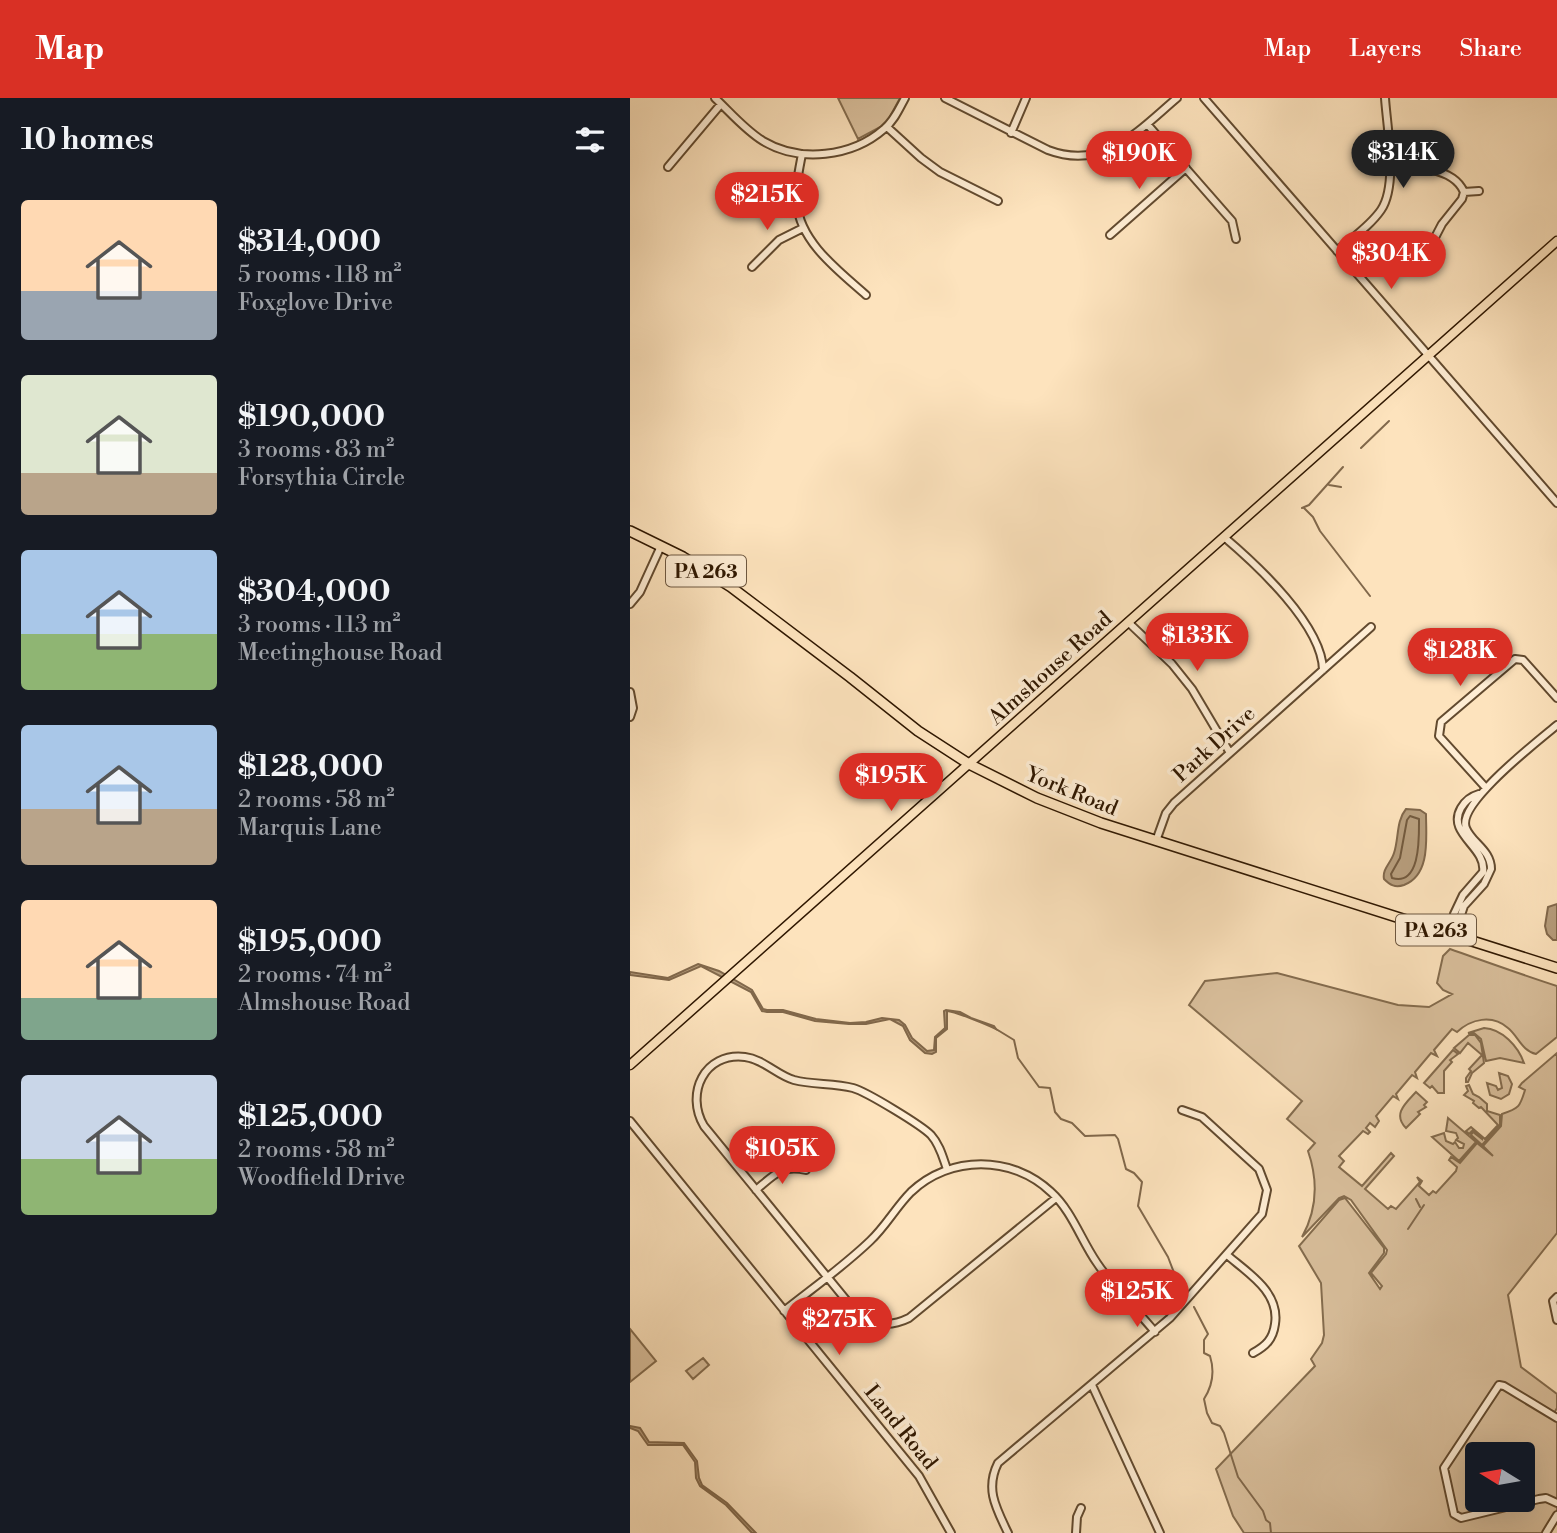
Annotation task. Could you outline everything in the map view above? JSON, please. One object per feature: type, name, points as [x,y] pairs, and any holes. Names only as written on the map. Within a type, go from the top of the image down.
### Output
[{"type":"highway","name":"York Road","points":[[630,531],[683,556],[731,587],[857,682],[918,732],[969,764],[1037,798],[1156,841],[1557,968]]},
{"type":"main road","name":"Almshouse Road","points":[[630,1065],[1557,241]]},
{"type":"street","points":[[715,98],[764,142],[784,150],[821,155],[864,142],[887,127],[905,98]]},
{"type":"street","points":[[945,98],[1012,133],[1060,154],[1087,156],[1113,149],[1132,137],[1177,98]]},
{"type":"street","points":[[1012,133],[1026,98]]},
{"type":"street","points":[[1203,98],[1557,503]]},
{"type":"street","points":[[1337,251],[1370,223],[1383,208],[1389,192],[1385,98]]},
{"type":"street","points":[[668,167],[721,104]]},
{"type":"street","points":[[1147,124],[1232,221],[1236,239]]},
{"type":"street","points":[[887,127],[940,172],[999,201]]},
{"type":"street","points":[[802,154],[797,197],[803,228],[814,244],[866,295]]},
{"type":"street","points":[[1110,235],[1186,168]]},
{"type":"street","points":[[1390,168],[1436,171],[1460,184],[1464,191],[1462,199],[1442,224],[1429,249]]},
{"type":"street","points":[[1464,191],[1479,191]]},
{"type":"street","points":[[752,267],[771,246],[803,228]]},
{"type":"street","points":[[1224,537],[1255,564],[1287,598],[1318,648],[1323,670]]},
{"type":"street","points":[[630,604],[640,592],[661,546]]},
{"type":"street","points":[[1128,622],[1187,682],[1206,709],[1230,753]]},
{"type":"street","name":"Park Drive","points":[[1156,841],[1168,810],[1371,628]]},
{"type":"street","points":[[1486,788],[1440,736],[1441,722],[1515,659],[1523,660],[1557,698]]},
{"type":"street","points":[[630,692],[633,708],[630,717]]},
{"type":"street","points":[[1451,934],[1454,914],[1464,895],[1483,873],[1483,860],[1462,834],[1458,819],[1464,804],[1557,725]]},
{"type":"street","points":[[947,1169],[939,1146],[932,1136],[859,1091],[794,1080],[750,1058],[729,1057],[716,1063],[704,1074],[697,1089],[696,1105],[704,1126],[863,1318],[879,1324],[902,1321],[1056,1198]]},
{"type":"street","points":[[1008,1533],[994,1505],[991,1490],[991,1480],[998,1463],[1155,1332],[1262,1214],[1266,1184],[1254,1163],[1202,1117],[1182,1110]]},
{"type":"street","name":"Land Road","points":[[630,1121],[919,1476],[951,1533]]},
{"type":"street","points":[[784,1311],[874,1237],[912,1191],[947,1169],[979,1164],[1009,1168],[1036,1180],[1056,1198],[1099,1266],[1155,1332]]},
{"type":"street","points":[[757,1190],[784,1169],[795,1167],[806,1170]]},
{"type":"street","points":[[1227,1255],[1266,1289],[1276,1312],[1275,1326],[1269,1341],[1253,1353]]},
{"type":"street","points":[[1557,1297],[1553,1301],[1557,1320]]},
{"type":"street","points":[[1092,1385],[1160,1533]]},
{"type":"street","points":[[1557,1408],[1555,1417],[1499,1385],[1444,1468],[1454,1514],[1457,1517],[1546,1498],[1557,1503]]},
{"type":"street","points":[[1076,1533],[1077,1517],[1081,1508]]},
{"type":"street","points":[[1546,1533],[1557,1515]]},
{"type":"shaded area","points":[[838,98],[900,98],[886,124],[858,139]]},
{"type":"shaded area","points":[[1450,949],[1557,986],[1557,1037],[1536,1054],[1524,1047],[1512,1031],[1495,1021],[1475,1021],[1457,1032],[1452,1029],[1434,1050],[1437,1056],[1431,1053],[1415,1072],[1417,1078],[1412,1075],[1396,1094],[1398,1099],[1393,1096],[1376,1116],[1379,1121],[1375,1127],[1370,1123],[1366,1128],[1370,1132],[1368,1134],[1363,1131],[1339,1156],[1344,1161],[1339,1167],[1362,1186],[1391,1153],[1394,1156],[1365,1189],[1388,1209],[1391,1206],[1396,1209],[1420,1182],[1417,1177],[1422,1181],[1419,1186],[1429,1195],[1433,1191],[1436,1193],[1456,1171],[1457,1167],[1449,1160],[1451,1157],[1460,1163],[1477,1143],[1493,1156],[1483,1146],[1501,1126],[1502,1114],[1518,1106],[1525,1090],[1519,1087],[1557,1053],[1557,1233],[1508,1295],[1521,1367],[1557,1394],[1557,1408],[1553,1415],[1557,1418],[1557,1515],[1546,1533],[1244,1533],[1233,1516],[1216,1469],[1315,1366],[1311,1359],[1324,1335],[1321,1283],[1299,1246],[1339,1200],[1345,1198],[1384,1248],[1384,1253],[1369,1273],[1380,1289],[1382,1286],[1371,1273],[1387,1250],[1351,1200],[1344,1196],[1339,1198],[1302,1237],[1313,1206],[1313,1173],[1308,1151],[1315,1143],[1287,1119],[1302,1101],[1189,1005],[1205,981],[1277,973],[1398,1005],[1429,1007],[1452,994],[1437,983],[1443,956]]},
{"type":"shaded area","points":[[1484,1028],[1497,1032],[1508,1040],[1524,1063],[1500,1058],[1486,1061],[1481,1039],[1474,1033],[1468,1033]]},
{"type":"shaded area","points":[[1469,1035],[1475,1035],[1481,1043],[1484,1063],[1466,1082],[1471,1071],[1469,1069],[1482,1055],[1468,1043],[1460,1053],[1454,1048]]},
{"type":"shaded area","points":[[1453,1050],[1458,1054],[1450,1060],[1452,1062],[1444,1071],[1444,1093],[1438,1093],[1432,1086],[1430,1088],[1424,1083]]},
{"type":"shaded area","points":[[1499,1073],[1508,1076],[1512,1084],[1509,1094],[1501,1099],[1490,1095],[1487,1083],[1496,1086],[1498,1090],[1502,1088]]},
{"type":"shaded area","points":[[1469,1085],[1473,1094],[1487,1104],[1487,1111],[1500,1115],[1500,1125],[1482,1145],[1471,1135],[1473,1132],[1482,1139],[1473,1130],[1469,1134],[1466,1131],[1471,1127],[1485,1139],[1498,1125],[1481,1107],[1464,1095],[1468,1091],[1466,1086]]},
{"type":"shaded area","points":[[1416,1092],[1427,1102],[1424,1105],[1426,1107],[1418,1112],[1420,1114],[1406,1128],[1400,1113]]},
{"type":"shaded area","points":[[1448,1118],[1476,1142],[1459,1161],[1432,1137],[1444,1133],[1446,1141],[1453,1144],[1455,1142],[1459,1148],[1463,1148],[1464,1144],[1456,1140],[1456,1133],[1446,1131]]},
{"type":"shaded area","points":[[630,1329],[656,1361],[630,1382]]},
{"type":"shaded area","points":[[703,1358],[709,1365],[693,1379],[686,1371]]},
{"type":"water","points":[[1406,809],[1420,810],[1426,814],[1425,854],[1419,873],[1413,880],[1395,886],[1384,879],[1384,875],[1394,853],[1399,824]]},
{"type":"water","points":[[1557,904],[1557,940],[1553,940],[1547,934],[1545,926],[1548,907]]},
{"type":"water","points":[[698,964],[719,971],[752,990],[763,1009],[783,1010],[816,1019],[850,1023],[882,1018],[899,1020],[912,1038],[927,1051],[934,1050],[935,1037],[945,1028],[946,1010],[960,1012],[996,1029],[947,1011],[947,1029],[936,1038],[936,1052],[925,1053],[910,1040],[903,1026],[890,1019],[866,1024],[849,1024],[815,1021],[783,1012],[762,1011],[751,992],[701,966],[669,980],[630,975],[630,972],[668,978]]},
{"type":"water","points":[[630,1426],[640,1428],[649,1442],[684,1443],[697,1461],[702,1485],[727,1503],[756,1533],[752,1533],[726,1505],[700,1486],[696,1478],[695,1462],[683,1445],[648,1445],[638,1431]]},
{"type":"waterway","points":[[1361,448],[1389,421]]},
{"type":"waterway","points":[[1302,508],[1309,505],[1343,467]]},
{"type":"waterway","points":[[1329,485],[1341,487]]},
{"type":"waterway","points":[[1304,508],[1370,596]]},
{"type":"waterway","points":[[996,1029],[1014,1040],[1018,1058],[1039,1087],[1050,1088],[1055,1112],[1061,1119],[1072,1123],[1085,1136],[1115,1135],[1118,1139],[1126,1169],[1142,1182],[1138,1206],[1168,1257],[1181,1291]]},
{"type":"waterway","points":[[1416,1199],[1420,1207]]},
{"type":"waterway","points":[[1408,1229],[1424,1205]]},
{"type":"waterway","points":[[1194,1307],[1208,1334],[1204,1340],[1204,1353],[1210,1356],[1213,1373],[1204,1399],[1207,1413],[1212,1423],[1220,1426],[1224,1433],[1238,1477],[1263,1511],[1270,1523],[1271,1533]]}]
